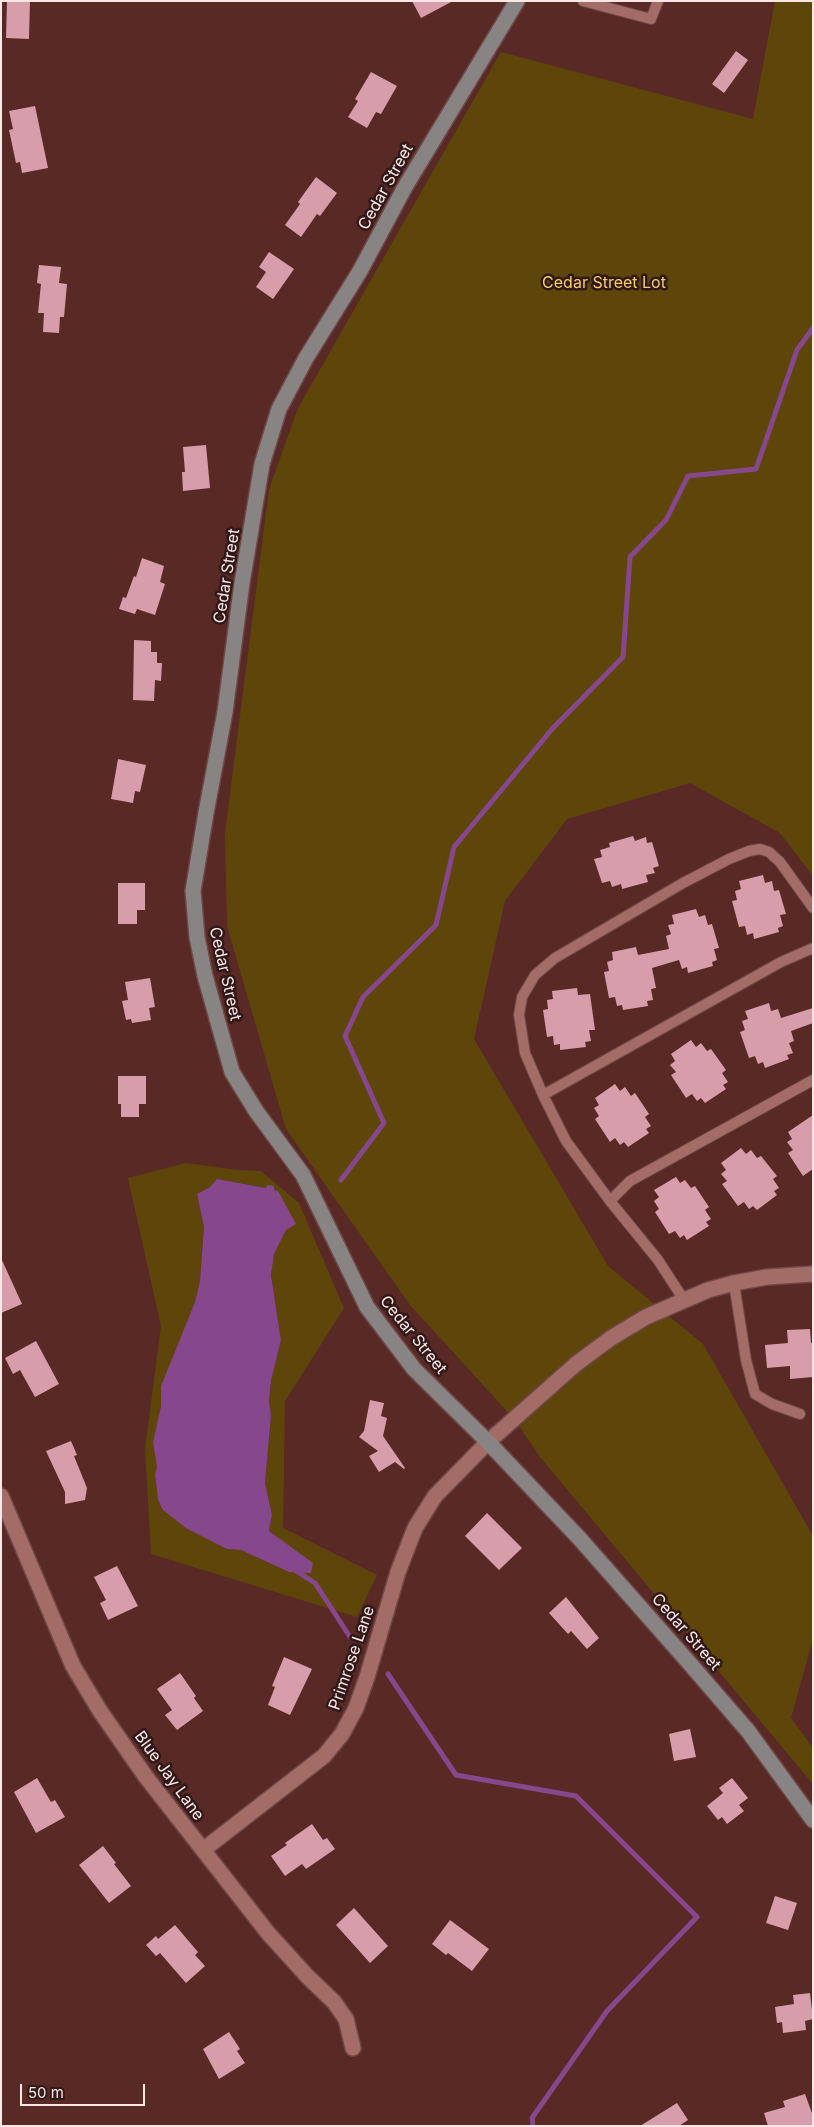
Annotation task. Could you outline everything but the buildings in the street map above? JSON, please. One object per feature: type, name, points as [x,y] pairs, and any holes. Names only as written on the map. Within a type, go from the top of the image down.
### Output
[{"type":"street","name":"Cedar Street","points":[[517,1],[405,187],[360,272],[306,358],[279,409],[262,464],[242,583],[225,712],[193,891],[197,936],[205,976],[232,1072],[256,1111],[303,1175],[367,1307],[414,1369],[488,1442],[580,1539],[748,1731],[813,1820]]},
{"type":"street","name":"Primrose Lane","points":[[202,1850],[324,1756],[342,1734],[356,1708],[367,1677],[398,1572],[415,1528],[434,1496],[488,1442],[576,1364],[610,1338],[646,1318],[708,1290],[734,1283],[767,1277],[813,1274]]},
{"type":"street","name":"Blue Jay Lane","points":[[1,1496],[73,1666],[100,1711],[146,1777],[268,1933],[307,1976],[334,2002],[346,2019],[353,2048]]},
{"type":"lane","points":[[583,1],[651,19],[658,1]]},
{"type":"lane","points":[[684,1300],[658,1260],[610,1201],[566,1141],[525,1053],[519,1015],[522,997],[536,975],[555,958],[683,883],[729,859],[749,851],[760,850],[770,852],[780,862],[813,908]]},
{"type":"lane","points":[[543,1095],[781,962],[813,948]]},
{"type":"lane","points":[[610,1201],[630,1181],[813,1080]]},
{"type":"lane","points":[[734,1283],[746,1360],[755,1394],[772,1404],[800,1414]]},
{"type":"green space","name":"Cedar Street Lot","points":[[775,1],[813,1],[813,876],[780,833],[690,783],[567,819],[505,901],[474,1039],[608,1266],[703,1344],[813,1536],[813,1639],[791,1718],[813,1748],[813,1784],[540,1457],[515,1420],[410,1305],[286,1129],[227,926],[225,833],[269,489],[298,408],[501,52],[753,119]]},
{"type":"green space","points":[[186,1163],[261,1171],[299,1203],[344,1308],[285,1401],[283,1528],[377,1575],[357,1617],[151,1554],[145,1449],[161,1326],[128,1178]],"holes":[[[217,1179],[267,1188],[286,1230],[274,1254],[271,1275],[281,1340],[271,1381],[269,1402],[271,1415],[265,1483],[272,1515],[269,1531],[312,1563],[289,1572],[241,1550],[227,1549],[163,1510],[158,1500],[155,1474],[157,1467],[153,1442],[161,1406],[161,1386],[195,1302],[200,1281],[204,1227],[197,1194],[210,1187]]]},
{"type":"shaded area","points":[[217,1179],[266,1188],[267,1185],[274,1186],[274,1190],[278,1191],[296,1224],[286,1230],[274,1254],[271,1275],[281,1340],[271,1381],[269,1402],[271,1415],[265,1483],[272,1515],[269,1531],[313,1563],[311,1573],[289,1572],[241,1550],[227,1549],[186,1528],[163,1510],[158,1500],[155,1474],[157,1467],[153,1442],[161,1406],[161,1386],[195,1302],[200,1281],[204,1227],[197,1194],[210,1187]]},
{"type":"waterway","points":[[341,1180],[384,1123],[345,1036],[363,997],[436,925],[454,847],[553,728],[623,657],[630,557],[666,520],[688,476],[756,469],[797,350],[813,328]]},
{"type":"waterway","points":[[293,1569],[315,1583],[350,1637]]},
{"type":"waterway","points":[[388,1674],[456,1775],[576,1796],[697,1917],[607,2011],[532,2118],[533,2126]]}]
